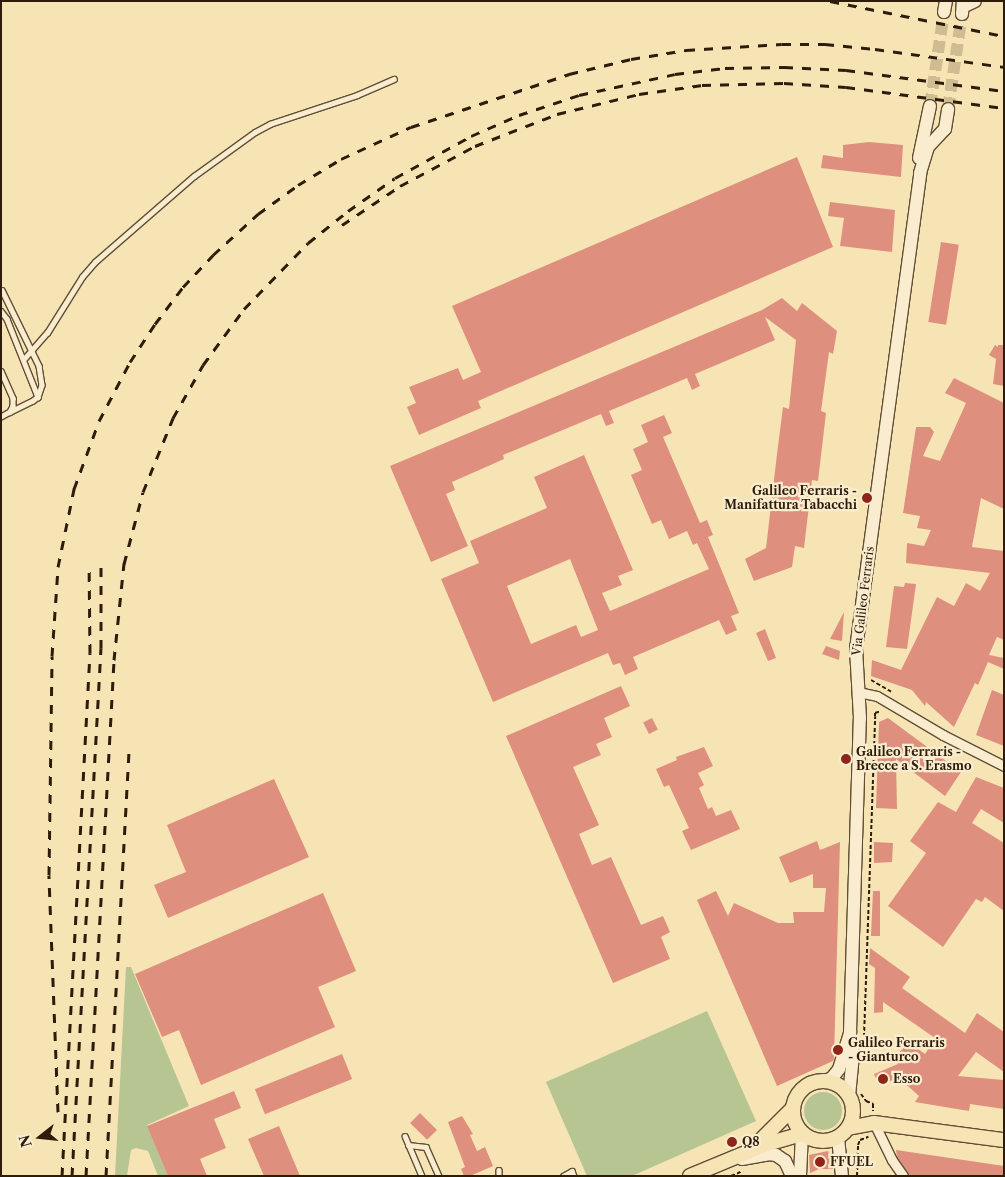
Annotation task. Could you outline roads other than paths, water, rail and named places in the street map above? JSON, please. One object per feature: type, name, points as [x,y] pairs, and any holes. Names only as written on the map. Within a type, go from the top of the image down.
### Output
[{"type":"main road","name":"Via Galileo Ferraris","points":[[849,1096],[853,1055],[850,1032],[860,718],[856,649],[920,173],[922,137],[930,106]]},
{"type":"main road","name":"Via Galileo Ferraris","points":[[920,173],[928,147],[946,127],[948,109]]},
{"type":"main road","name":"Via Galileo Ferraris","points":[[825,1081],[832,1078],[839,1069],[850,1032]]},
{"type":"main road","points":[[825,1081],[839,1086],[849,1096],[853,1110],[848,1128],[838,1138],[819,1142],[802,1134],[794,1122],[793,1108],[795,1100],[803,1088],[811,1083],[825,1081]]},
{"type":"main road","points":[[751,1150],[793,1108]]},
{"type":"main road","points":[[853,1110],[873,1122]]},
{"type":"main road","points":[[848,1128],[873,1122],[1004,1140]]},
{"type":"main road","points":[[690,1176],[751,1150],[802,1134]]},
{"type":"main road","points":[[800,1176],[802,1134]]},
{"type":"main road","points":[[838,1138],[842,1176]]},
{"type":"main road","points":[[718,1165],[756,1156],[776,1155],[785,1161],[792,1176]]},
{"type":"street","points":[[962,7],[975,1]]},
{"type":"street","points":[[858,692],[878,696],[943,735],[1004,766]]},
{"type":"street","points":[[873,1122],[892,1160],[903,1176]]},
{"type":"lane","points":[[24,359],[47,333],[82,277],[95,262],[201,171],[255,132],[270,124],[394,79]]},
{"type":"lane","points":[[1,417],[38,397],[42,385],[32,352],[2,290]]},
{"type":"lane","points":[[1,311],[7,318],[38,397]]},
{"type":"lane","points":[[1,371],[13,398],[13,406],[10,412]]},
{"type":"lane","points":[[405,1136],[422,1176]]},
{"type":"lane","points":[[408,1145],[426,1147],[439,1176]]},
{"type":"lane","points":[[499,1170],[499,1176]]},
{"type":"lane","points":[[562,1176],[572,1171],[574,1176]]},
{"type":"tunnel","points":[[930,106],[944,12]]},
{"type":"tunnel","points":[[948,109],[962,14]]},
{"type":"railway","points":[[830,1],[1004,36]]},
{"type":"railway","points":[[58,1112],[49,875],[52,656],[58,567],[74,489],[99,421],[130,362],[155,324],[183,287],[213,255],[258,214],[298,185],[341,159],[411,127],[569,74],[631,59],[686,50],[782,44],[825,44],[875,49],[1004,67]]},
{"type":"railway","points":[[86,1176],[114,660],[124,564],[143,492],[173,418],[203,365],[244,309],[308,243],[348,211],[395,178],[471,136],[519,115],[579,95],[675,74],[725,68],[784,67],[846,70],[1004,91]]},
{"type":"railway","points":[[342,225],[400,186],[475,146],[557,114],[639,94],[702,85],[784,83],[846,87],[1004,108]]},
{"type":"railway","points":[[72,1176],[101,648],[101,563]]},
{"type":"railway","points":[[62,1176],[90,653],[89,564]]},
{"type":"railway","points":[[106,1176],[129,751]]},
{"type":"place","name":"Galileo Ferraris - Manifattura Tabacchi","points":[[867,498]]},
{"type":"place","name":"Galileo Ferraris - Brecce a S. Erasmo","points":[[846,759]]},
{"type":"place","name":"Galileo Ferraris - Gianturco","points":[[838,1050]]},
{"type":"place","name":"Esso","points":[[883,1079]]},
{"type":"place","name":"Q8","points":[[732,1142]]},
{"type":"place","name":"FFUEL","points":[[820,1162]]}]
